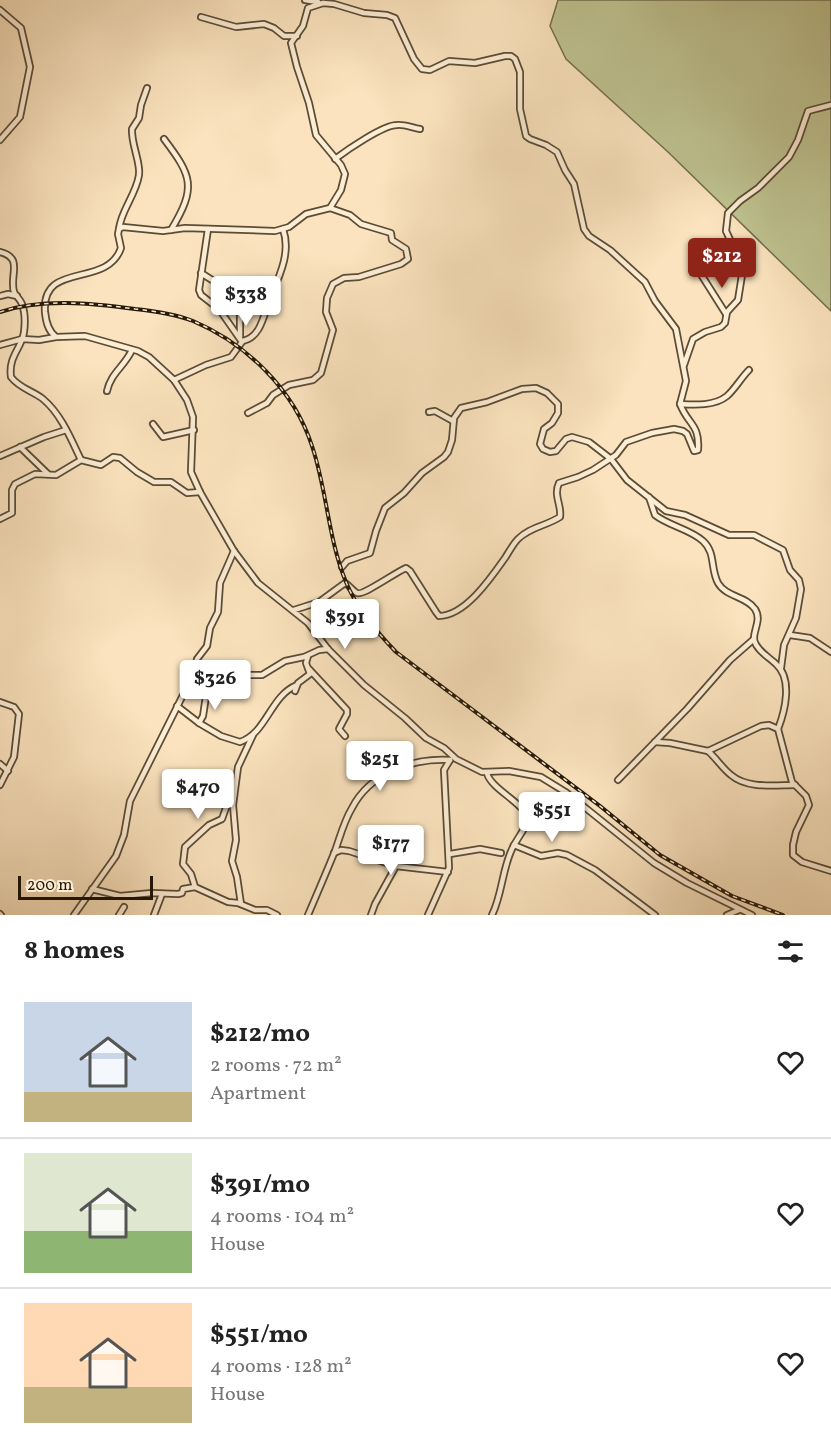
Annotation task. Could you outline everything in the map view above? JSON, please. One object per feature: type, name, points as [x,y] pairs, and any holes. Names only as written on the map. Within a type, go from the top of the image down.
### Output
[{"type":"street","points":[[294,610],[319,602],[345,583],[357,593],[362,593],[406,568],[439,616],[446,615],[471,599],[487,581],[516,540],[531,529],[560,518],[561,513],[556,494],[559,483],[578,477],[610,459],[631,440],[652,433],[674,429],[685,432],[694,452],[698,450],[697,430],[680,404],[686,384],[676,329],[656,302],[649,286],[610,250],[589,236],[581,221],[574,184],[560,156],[551,147],[526,136],[519,99],[520,72],[515,59],[505,56],[475,63],[449,61],[430,70],[422,69],[414,59],[395,18],[305,0]]},
{"type":"street","points":[[323,3],[308,8],[303,26],[293,40],[292,47],[309,103],[313,127],[322,145],[344,171],[341,190],[330,208]]},
{"type":"street","points":[[0,10],[21,28],[30,62],[20,117],[0,140]]},
{"type":"street","points":[[201,16],[236,27],[264,24],[285,36],[297,36]]},
{"type":"street","points":[[57,337],[48,327],[44,304],[53,285],[66,278],[100,270],[113,262],[121,248],[118,234],[120,220],[133,196],[139,176],[139,167],[132,144],[132,129],[139,118],[147,88]]},
{"type":"street","points":[[683,368],[693,339],[721,327],[725,323],[726,314],[738,301],[742,281],[738,256],[726,231],[728,213],[758,188],[789,157],[798,140],[808,111],[831,105]]},
{"type":"street","points":[[335,159],[391,126],[401,125],[420,129]]},
{"type":"street","points":[[164,139],[188,177],[184,205],[171,230]]},
{"type":"street","points":[[119,229],[127,226],[156,231],[208,229],[261,232],[283,229],[295,224],[306,214],[330,208],[350,215],[361,224],[391,233],[392,240],[406,249],[408,259],[401,264],[359,277],[344,278],[333,284],[327,298],[326,312],[333,330],[321,373],[313,381],[290,385],[273,395],[267,403],[248,413]]},
{"type":"street","points":[[208,229],[199,290],[201,295],[219,309],[241,339]]},
{"type":"street","points":[[241,339],[249,339],[260,328],[277,284],[286,246],[283,229]]},
{"type":"street","points":[[0,252],[12,258],[14,287],[23,305],[24,314],[22,339],[12,360],[11,377],[44,400],[60,419],[81,460]]},
{"type":"street","points":[[174,381],[206,365],[231,357],[240,348],[240,292],[220,285],[201,273]]},
{"type":"street","points":[[702,276],[726,314]]},
{"type":"street","points":[[0,296],[8,294],[17,296]]},
{"type":"street","points":[[0,345],[22,339],[39,340],[85,336],[144,354],[174,381],[183,392],[190,407],[194,430],[191,472],[234,551],[258,582],[309,623],[328,649],[364,685],[426,738],[444,748],[453,760]]},
{"type":"street","points":[[107,392],[111,377],[126,362],[132,350]]},
{"type":"street","points":[[680,404],[697,405],[719,401],[727,396],[749,370]]},
{"type":"street","points":[[342,567],[348,561],[370,553],[385,508],[404,493],[422,473],[444,457],[452,443],[453,421],[458,410],[522,389],[536,388],[547,393],[558,404],[558,413],[552,423],[544,429],[540,444],[543,449],[550,453],[556,451],[566,439],[578,438],[601,450],[627,480],[666,511],[698,520],[729,535],[754,535],[783,550],[790,570],[800,584],[796,618],[782,653],[781,668],[785,707],[777,729],[789,774],[795,785],[806,796],[809,805],[795,836],[793,855],[801,862],[831,871]]},
{"type":"street","points":[[429,412],[435,411],[453,421]]},
{"type":"street","points":[[153,424],[163,437],[194,430]]},
{"type":"street","points":[[0,456],[66,430]]},
{"type":"street","points":[[20,447],[48,474]]},
{"type":"street","points":[[0,519],[12,513],[12,490],[15,484],[31,475],[61,473],[81,460],[101,465],[113,457],[120,458],[154,482],[171,482],[187,493],[200,492]]},
{"type":"street","points":[[618,780],[730,660],[754,639],[758,623],[753,607],[726,593],[721,587],[713,569],[710,548],[701,538],[668,524],[655,515],[649,496]]},
{"type":"street","points":[[74,915],[116,856],[124,835],[130,801],[195,671],[197,659],[207,646],[210,628],[218,612],[220,583],[234,551]]},
{"type":"street","points":[[790,635],[810,638],[831,652]]},
{"type":"street","points":[[754,639],[762,652],[781,668]]},
{"type":"street","points":[[199,723],[203,716],[206,696],[213,685],[242,675],[262,675],[285,661],[328,649]]},
{"type":"street","points":[[310,654],[306,661],[309,669],[347,710],[339,729],[345,736]]},
{"type":"street","points":[[241,904],[232,861],[236,840],[233,812],[238,767],[253,735],[280,697],[296,688],[308,676],[309,669]]},
{"type":"street","points":[[0,702],[14,707],[20,714],[14,757],[0,785]]},
{"type":"street","points":[[177,706],[221,736],[240,742],[253,735]]},
{"type":"street","points":[[708,751],[761,726],[769,725],[777,729]]},
{"type":"street","points":[[655,742],[708,751],[732,777],[740,782],[795,785]]},
{"type":"street","points":[[428,915],[440,884],[448,872],[450,854],[447,838],[444,770],[453,760]]},
{"type":"street","points":[[308,915],[351,809],[366,789],[379,777],[397,769],[423,761],[453,760],[478,771],[509,771],[541,777],[567,793],[647,858],[687,883],[752,915]]},
{"type":"street","points":[[0,764],[8,771]]},
{"type":"street","points":[[487,772],[490,780],[521,807],[530,819],[514,844],[506,866],[499,900],[492,915]]},
{"type":"street","points":[[195,887],[191,874],[183,864],[183,850],[209,825],[222,819],[228,802],[234,796]]},
{"type":"street","points":[[514,844],[541,856],[562,853],[567,855],[595,870],[655,915]]},
{"type":"street","points":[[450,854],[480,849],[501,853]]},
{"type":"street","points":[[334,853],[341,850],[349,851],[396,866],[448,872]]},
{"type":"street","points":[[371,915],[396,866]]},
{"type":"street","points":[[92,889],[120,896],[148,893],[178,894],[184,889],[195,887],[228,902],[241,904],[253,910],[267,910],[277,915]]},
{"type":"street","points":[[154,915],[162,894]]},
{"type":"street","points":[[119,915],[124,907]]},
{"type":"street","points":[[727,915],[739,910]]},
{"type":"green space","points":[[558,0],[831,0],[831,311],[668,152],[566,59],[550,26]]},
{"type":"railway","points":[[0,312],[50,303],[102,305],[150,311],[193,321],[232,342],[266,371],[281,388],[304,425],[317,463],[335,549],[346,582],[368,619],[396,652],[600,806],[660,855],[732,896],[783,915]]}]
